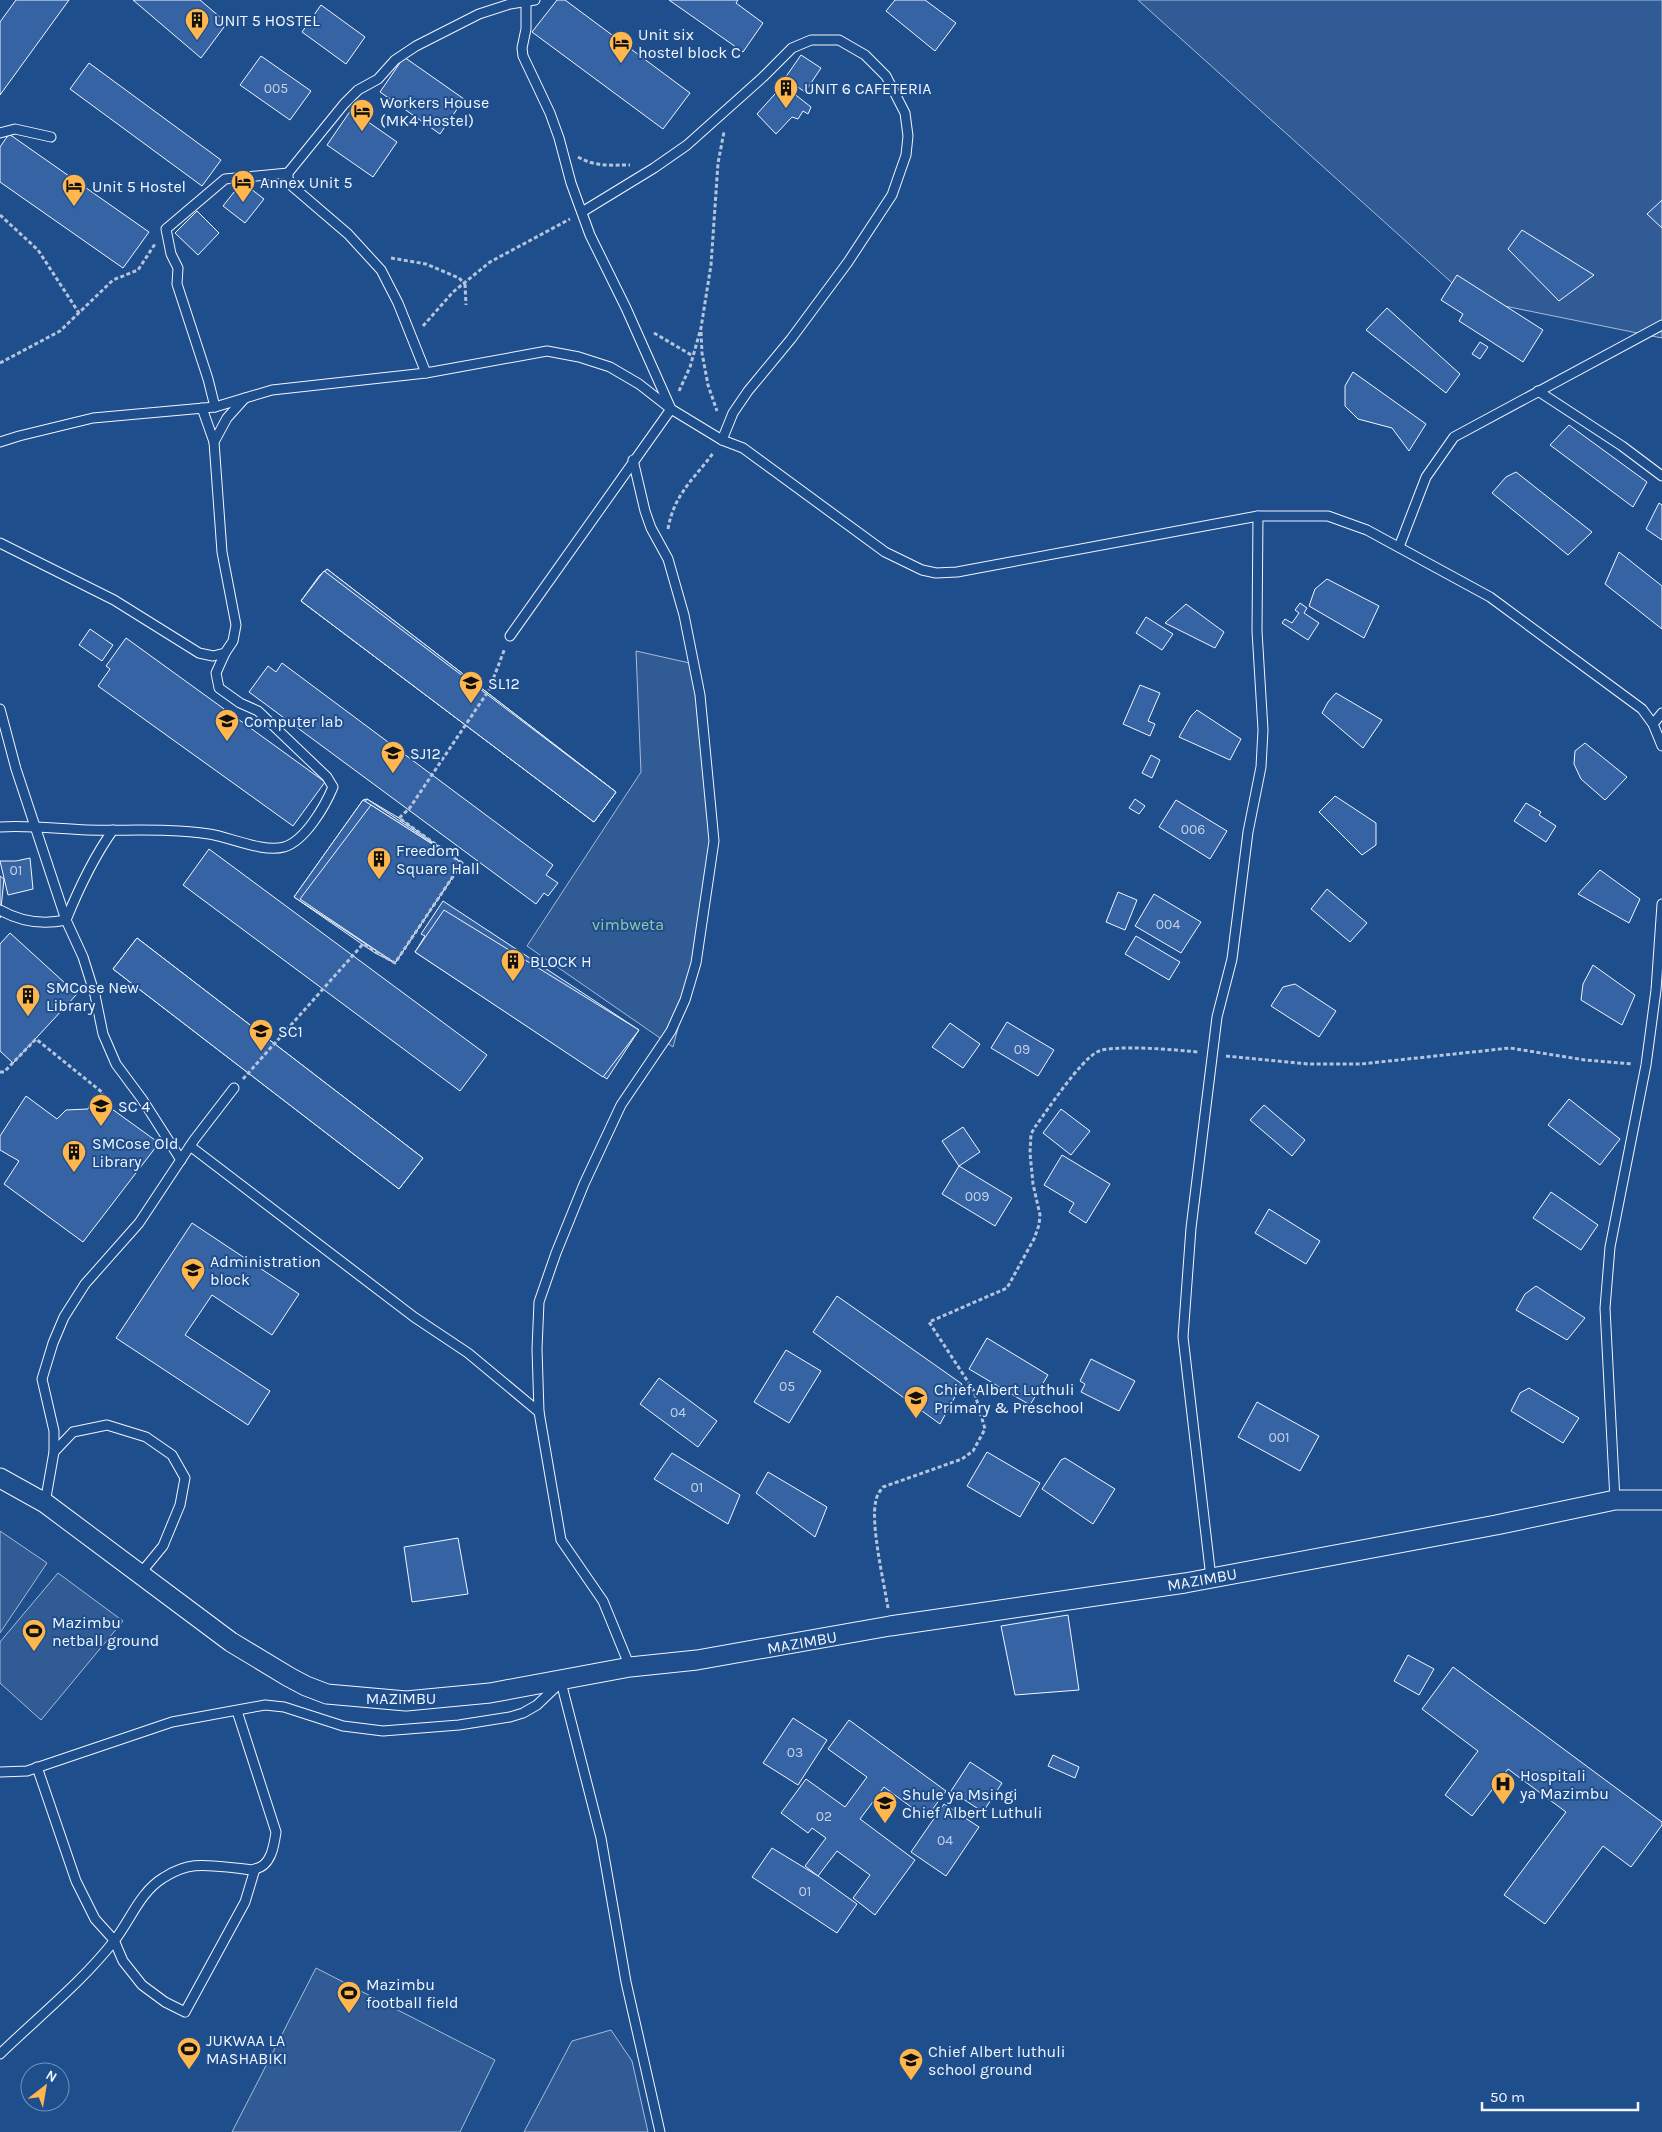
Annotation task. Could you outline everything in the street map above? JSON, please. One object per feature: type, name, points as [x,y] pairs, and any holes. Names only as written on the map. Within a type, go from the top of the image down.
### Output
[{"type":"street","name":"MAZIMBU","points":[[0,1478],[45,1503],[231,1642],[306,1686],[327,1694],[406,1701],[490,1693],[561,1682],[630,1667],[697,1660],[890,1626],[1211,1578],[1496,1525],[1615,1500],[1662,1500]]},
{"type":"lane","points":[[426,373],[398,303],[381,270],[348,234],[292,186],[288,173],[344,104],[358,90],[378,79],[402,55],[466,20],[510,4],[530,1],[522,52],[553,123],[582,212],[671,409]]},
{"type":"lane","points":[[582,212],[687,145],[792,48],[811,40],[839,40],[865,55],[886,76],[905,113],[908,136],[906,155],[892,195],[837,278],[743,398],[733,413],[722,440]]},
{"type":"lane","points":[[0,134],[15,129],[52,137]]},
{"type":"lane","points":[[215,406],[178,284],[178,268],[171,254],[166,229],[225,179],[288,173]]},
{"type":"lane","points":[[1399,547],[1426,477],[1454,437],[1662,325]]},
{"type":"lane","points":[[0,442],[93,418],[202,408],[272,390],[426,373],[547,351],[579,357],[610,367],[639,384],[671,409],[722,440],[743,448],[885,552],[922,570],[936,573],[958,572],[1004,564],[1258,516],[1328,516],[1367,530],[1490,597],[1642,709],[1653,724],[1662,746]]},
{"type":"lane","points":[[1538,391],[1622,446],[1662,476]]},
{"type":"lane","points":[[214,442],[227,418],[245,398]]},
{"type":"lane","points":[[0,827],[35,826],[209,834],[266,848],[284,847],[301,838],[327,801],[333,787],[327,777],[258,712],[240,703],[219,688],[216,672],[224,653],[233,641],[236,625],[222,552],[214,442],[202,408]]},
{"type":"lane","points":[[510,636],[671,409]]},
{"type":"lane","points":[[630,1667],[603,1601],[560,1540],[539,1412],[537,1349],[539,1302],[576,1202],[621,1105],[671,1031],[685,1000],[696,964],[714,841],[700,695],[684,614],[665,549],[651,528],[645,511],[633,460]]},
{"type":"lane","points":[[1211,1578],[1184,1337],[1192,1228],[1217,1017],[1232,959],[1248,832],[1261,767],[1263,730],[1257,631],[1258,516]]},
{"type":"lane","points":[[0,543],[114,600],[199,653],[213,656],[224,653]]},
{"type":"lane","points":[[0,709],[16,769],[66,920],[83,957],[95,995],[103,1034],[116,1064],[142,1099],[181,1160]]},
{"type":"lane","points":[[1653,724],[1662,713]]},
{"type":"lane","points":[[66,920],[92,864],[113,830]]},
{"type":"lane","points":[[1615,1500],[1605,1308],[1610,1247],[1646,1065],[1656,990],[1662,904]]},
{"type":"lane","points":[[0,910],[28,922],[57,922],[66,920]]},
{"type":"lane","points":[[45,1503],[54,1452],[54,1431],[42,1379],[52,1343],[64,1317],[85,1284],[139,1223],[190,1146],[234,1088]]},
{"type":"lane","points":[[190,1146],[414,1317],[468,1353],[539,1412]]},
{"type":"lane","points":[[54,1452],[73,1432],[107,1424],[146,1437],[172,1456],[185,1478],[180,1505],[163,1546],[140,1574]]},
{"type":"lane","points":[[0,1772],[27,1770],[172,1722],[265,1705],[356,1728],[383,1731],[510,1718],[537,1705],[561,1682],[601,1838],[626,1982],[660,2132]]},
{"type":"lane","points":[[0,2054],[92,1966],[114,1940],[139,1902],[159,1880],[178,1868],[196,1865],[255,1869],[269,1860],[276,1832],[237,1711]]},
{"type":"lane","points":[[37,1767],[76,1881],[96,1919],[114,1940],[123,1961],[142,1985],[165,2002],[184,2012],[245,1902],[255,1869]]},
{"type":"path","points":[[671,409],[693,356],[701,328],[711,265],[718,163],[726,110]]},
{"type":"path","points":[[573,151],[590,164],[602,166],[634,165]]},
{"type":"path","points":[[412,337],[453,292],[490,262],[582,212]]},
{"type":"path","points":[[0,215],[38,250],[79,313]]},
{"type":"path","points":[[0,363],[60,331],[113,280],[138,270],[166,229]]},
{"type":"path","points":[[370,258],[400,259],[426,264],[459,278],[464,284],[466,305]]},
{"type":"path","points":[[665,549],[671,511],[684,488],[700,471],[722,440],[702,353],[701,328]]},
{"type":"path","points":[[652,332],[693,356]]},
{"type":"path","points":[[234,1088],[363,944],[395,963],[462,863],[399,818],[409,809],[489,690],[510,636]]},
{"type":"path","points":[[0,1072],[4,1072],[36,1039],[103,1093],[101,1101]]},
{"type":"path","points":[[890,1626],[876,1528],[876,1500],[884,1487],[962,1459],[973,1451],[982,1438],[985,1429],[974,1391],[929,1322],[1007,1288],[1039,1225],[1040,1215],[1033,1184],[1030,1153],[1031,1134],[1065,1086],[1097,1052],[1120,1048],[1214,1054],[1308,1064],[1361,1064],[1510,1048],[1585,1060],[1646,1065]]},
{"type":"shaded area","points":[[1138,0],[1662,0],[1662,338],[1470,299]]},
{"type":"shaded area","name":"vimbweta","points":[[636,651],[694,664],[713,850],[698,952],[673,1047],[527,946],[641,772]]},
{"type":"shaded area","points":[[0,1531],[47,1563],[0,1633]]},
{"type":"shaded area","name":"Mazimbu netball ground","points":[[58,1573],[123,1621],[41,1720],[0,1683],[0,1642]]},
{"type":"shaded area","name":"Mazimbu football field","points":[[316,1968],[495,2060],[460,2132],[232,2132]]},
{"type":"shaded area","points":[[611,2030],[632,2061],[648,2132],[524,2132],[572,2041]]},
{"type":"building","points":[[16,0],[69,0],[0,95],[0,22]]},
{"type":"building","name":"UNIT 5 HOSTEL","points":[[133,0],[200,0],[227,23],[201,58]]},
{"type":"building","points":[[557,0],[565,0],[690,93],[663,129],[532,32]]},
{"type":"building","points":[[669,0],[738,0],[736,3],[763,23],[743,52]]},
{"type":"building","points":[[895,0],[925,0],[956,23],[935,51],[886,11]]},
{"type":"building","points":[[321,5],[365,37],[346,64],[302,32]]},
{"type":"building","points":[[801,55],[821,68],[805,92],[785,78]]},
{"type":"building","points":[[261,56],[311,91],[290,120],[240,85]]},
{"type":"building","points":[[404,57],[464,99],[440,134],[380,92]]},
{"type":"building","points":[[89,63],[221,160],[202,186],[70,89]]},
{"type":"building","name":"UNIT 6 CAFETERIA","points":[[783,85],[811,107],[808,114],[803,111],[798,119],[792,117],[776,134],[757,114]]},
{"type":"building","points":[[351,110],[397,142],[373,177],[327,145]]},
{"type":"building","name":"Unit 5 Hostel","points":[[9,134],[149,232],[123,268],[0,182],[0,147]]},
{"type":"building","name":"Annex Unit 5","points":[[242,182],[264,199],[245,223],[223,206]]},
{"type":"building","points":[[1662,200],[1662,228],[1647,214]]},
{"type":"building","points":[[197,211],[219,233],[198,255],[175,233]]},
{"type":"building","points":[[1522,230],[1594,275],[1559,301],[1508,249]]},
{"type":"building","points":[[1457,275],[1543,330],[1523,362],[1459,321],[1463,314],[1441,300]]},
{"type":"building","points":[[1387,308],[1460,374],[1446,393],[1366,330]]},
{"type":"building","points":[[1480,342],[1488,347],[1480,359],[1472,354]]},
{"type":"building","points":[[1353,372],[1426,424],[1409,451],[1392,428],[1358,419],[1345,406],[1345,386]]},
{"type":"building","points":[[1569,425],[1647,482],[1633,507],[1550,445]]},
{"type":"building","points":[[1516,472],[1592,532],[1568,555],[1492,493],[1506,477]]},
{"type":"building","points":[[1659,503],[1662,505],[1662,540],[1646,529]]},
{"type":"building","points":[[1619,552],[1662,586],[1662,629],[1605,584]]},
{"type":"building","points":[[327,569],[616,792],[594,822],[301,601],[319,576]]},
{"type":"building","points":[[327,569],[616,792],[594,822],[301,601]]},
{"type":"building","points":[[324,571],[616,792],[594,822],[301,601]]},
{"type":"building","points":[[1327,579],[1379,606],[1364,638],[1309,606],[1315,589]]},
{"type":"building","points":[[1300,603],[1307,608],[1304,613],[1319,623],[1308,640],[1282,623],[1285,619],[1292,623],[1299,613],[1295,610]]},
{"type":"building","points":[[1186,604],[1224,632],[1215,648],[1165,623]]},
{"type":"building","points":[[1146,617],[1173,634],[1162,650],[1136,633]]},
{"type":"building","points":[[90,629],[113,645],[102,661],[79,645]]},
{"type":"building","points":[[126,638],[325,782],[293,826],[98,686],[110,669],[106,666]]},
{"type":"building","points":[[282,663],[553,865],[546,875],[558,883],[548,896],[544,893],[536,904],[249,692],[268,666],[276,672]]},
{"type":"building","points":[[1140,685],[1160,693],[1148,721],[1155,724],[1150,736],[1123,724]]},
{"type":"building","points":[[1336,693],[1382,720],[1363,748],[1322,713]]},
{"type":"building","points":[[1197,710],[1241,739],[1230,760],[1179,737],[1191,716]]},
{"type":"building","points":[[1585,743],[1627,777],[1605,800],[1581,779],[1574,764],[1575,751]]},
{"type":"building","points":[[1151,755],[1160,760],[1152,778],[1142,773]]},
{"type":"building","points":[[1335,796],[1376,823],[1376,845],[1362,855],[1319,812]]},
{"type":"building","name":"Freedom Square Hall","points":[[367,799],[399,818],[462,863],[395,963],[375,953],[294,897],[363,800]]},
{"type":"building","name":"Freedom Square Hall","points":[[367,799],[462,863],[395,963],[300,899]]},
{"type":"building","points":[[1135,799],[1145,806],[1139,814],[1129,808]]},
{"type":"building","name":"Freedom Square Hall","points":[[363,800],[462,863],[395,963],[294,897]]},
{"type":"building","points":[[1176,800],[1227,831],[1210,859],[1159,827]]},
{"type":"building","points":[[1526,803],[1541,812],[1539,815],[1556,826],[1546,842],[1514,821]]},
{"type":"building","name":"Freedom Square Hall","points":[[371,805],[462,863],[395,963],[300,899]]},
{"type":"building","points":[[209,849],[487,1055],[460,1091],[183,885]]},
{"type":"building","points":[[30,858],[33,889],[8,895],[0,861],[16,861]]},
{"type":"building","points":[[1600,870],[1640,899],[1629,923],[1578,894]]},
{"type":"building","points":[[0,876],[4,879],[0,918]]},
{"type":"building","points":[[1327,889],[1367,923],[1350,942],[1311,909]]},
{"type":"building","points":[[1118,892],[1137,900],[1125,930],[1106,922]]},
{"type":"building","points":[[1154,894],[1201,922],[1181,953],[1135,926]]},
{"type":"building","name":"BLOCK H","points":[[443,901],[639,1030],[607,1079],[415,952],[425,936],[421,934]]},
{"type":"building","name":"BLOCK H","points":[[444,910],[639,1030],[603,1077],[415,952]]},
{"type":"building","name":"SMCose New Library","points":[[10,933],[77,994],[13,1063],[0,1051],[0,944]]},
{"type":"building","points":[[1136,936],[1180,962],[1169,980],[1125,954]]},
{"type":"building","points":[[137,938],[423,1158],[399,1189],[113,969]]},
{"type":"building","points":[[137,938],[423,1158],[399,1189],[113,969]]},
{"type":"building","points":[[1593,965],[1635,995],[1622,1025],[1581,1000],[1583,984]]},
{"type":"building","points":[[1295,984],[1336,1011],[1319,1037],[1271,1006],[1283,987]]},
{"type":"building","points":[[1007,1022],[1054,1050],[1038,1076],[991,1048]]},
{"type":"building","points":[[950,1023],[980,1044],[963,1068],[932,1047]]},
{"type":"building","name":"SMCose Old Library","points":[[26,1096],[57,1119],[66,1110],[88,1109],[94,1096],[159,1143],[83,1242],[4,1184],[19,1161],[0,1150],[0,1136]]},
{"type":"building","points":[[1569,1099],[1620,1139],[1600,1165],[1548,1125]]},
{"type":"building","points":[[1264,1105],[1305,1140],[1292,1156],[1250,1120]]},
{"type":"building","points":[[1061,1109],[1090,1131],[1071,1155],[1043,1133]]},
{"type":"building","points":[[963,1127],[980,1152],[959,1166],[942,1141]]},
{"type":"building","points":[[1062,1155],[1110,1184],[1086,1223],[1069,1212],[1074,1203],[1044,1185]]},
{"type":"building","points":[[959,1166],[1012,1198],[995,1226],[942,1194]]},
{"type":"building","points":[[1551,1192],[1598,1225],[1581,1250],[1533,1218]]},
{"type":"building","points":[[1269,1209],[1320,1241],[1306,1264],[1255,1233]]},
{"type":"building","points":[[192,1223],[299,1294],[272,1335],[212,1295],[185,1335],[270,1391],[248,1425],[116,1338]]},
{"type":"building","points":[[1536,1286],[1585,1318],[1567,1340],[1516,1310],[1525,1294]]},
{"type":"building","points":[[837,1296],[962,1384],[940,1424],[813,1332]]},
{"type":"building","points":[[987,1338],[1048,1375],[1030,1405],[969,1369]]},
{"type":"building","points":[[786,1350],[821,1371],[789,1423],[754,1402]]},
{"type":"building","points":[[1091,1359],[1135,1381],[1119,1411],[1081,1392],[1085,1384],[1080,1381]]},
{"type":"building","points":[[659,1378],[717,1421],[698,1447],[640,1404]]},
{"type":"building","points":[[1529,1388],[1579,1418],[1563,1443],[1511,1411],[1520,1393]]},
{"type":"building","points":[[1257,1402],[1319,1436],[1300,1471],[1238,1437]]},
{"type":"building","points":[[987,1452],[1040,1483],[1020,1517],[967,1486]]},
{"type":"building","points":[[672,1453],[740,1495],[728,1524],[654,1479]]},
{"type":"building","points":[[1065,1458],[1115,1489],[1093,1524],[1042,1489],[1061,1460]]},
{"type":"building","points":[[768,1472],[827,1507],[815,1537],[756,1493]]},
{"type":"building","points":[[458,1538],[468,1594],[412,1602],[404,1547]]},
{"type":"building","points":[[1068,1615],[1079,1690],[1015,1695],[1001,1626]]},
{"type":"building","points":[[1408,1655],[1434,1669],[1419,1695],[1394,1681]]},
{"type":"building","points":[[1453,1667],[1662,1822],[1662,1825],[1631,1867],[1603,1846],[1545,1924],[1504,1895],[1566,1812],[1508,1769],[1472,1816],[1445,1795],[1478,1751],[1422,1709]]},
{"type":"building","points":[[793,1718],[827,1740],[798,1785],[763,1763]]},
{"type":"building","points":[[849,1720],[946,1791],[926,1818],[884,1787],[860,1819],[915,1860],[875,1915],[853,1898],[870,1875],[837,1851],[818,1876],[805,1866],[826,1838],[812,1828],[808,1833],[781,1813],[806,1779],[845,1807],[867,1777],[828,1749]]},
{"type":"building","points":[[1053,1755],[1079,1767],[1075,1778],[1048,1766]]},
{"type":"building","points":[[970,1762],[1002,1783],[983,1812],[951,1791]]},
{"type":"building","points":[[944,1804],[979,1827],[946,1876],[911,1852]]},
{"type":"building","points":[[772,1848],[818,1876],[857,1904],[837,1933],[752,1877]]},
{"type":"place","name":"UNIT 5 HOSTEL","points":[[197,41]]},
{"type":"place","name":"Unit six hostel block C","points":[[621,64]]},
{"type":"place","name":"UNIT 6 CAFETERIA","points":[[786,109]]},
{"type":"place","name":"Workers House (MK4 Hostel)","points":[[362,132]]},
{"type":"place","name":"Annex Unit 5","points":[[243,203]]},
{"type":"place","name":"Unit 5 Hostel","points":[[74,207]]},
{"type":"place","name":"SL12","points":[[471,704]]},
{"type":"place","name":"Computer lab","points":[[227,742]]},
{"type":"place","name":"SJ12","points":[[393,774]]},
{"type":"place","name":"Freedom Square Hall","points":[[379,880]]},
{"type":"place","name":"BLOCK H","points":[[513,982]]},
{"type":"place","name":"SMCose New Library","points":[[28,1017]]},
{"type":"place","name":"SC1","points":[[261,1052]]},
{"type":"place","name":"SC 4","points":[[101,1127]]},
{"type":"place","name":"SMCose Old Library","points":[[74,1173]]},
{"type":"place","name":"Administration block","points":[[193,1291]]},
{"type":"place","name":"Chief Albert Luthuli Primary & Preschool","points":[[916,1419]]},
{"type":"place","name":"Mazimbu netball ground","points":[[34,1652]]},
{"type":"place","name":"Hospitali ya Mazimbu","points":[[1503,1805]]},
{"type":"place","name":"Shule ya Msingi Chief Albert Luthuli","points":[[885,1824]]},
{"type":"place","name":"Mazimbu football field","points":[[349,2014]]},
{"type":"place","name":"JUKWAA LA MASHABIKI","points":[[189,2070]]},
{"type":"place","name":"Chief Albert luthuli school ground","points":[[911,2081]]}]
